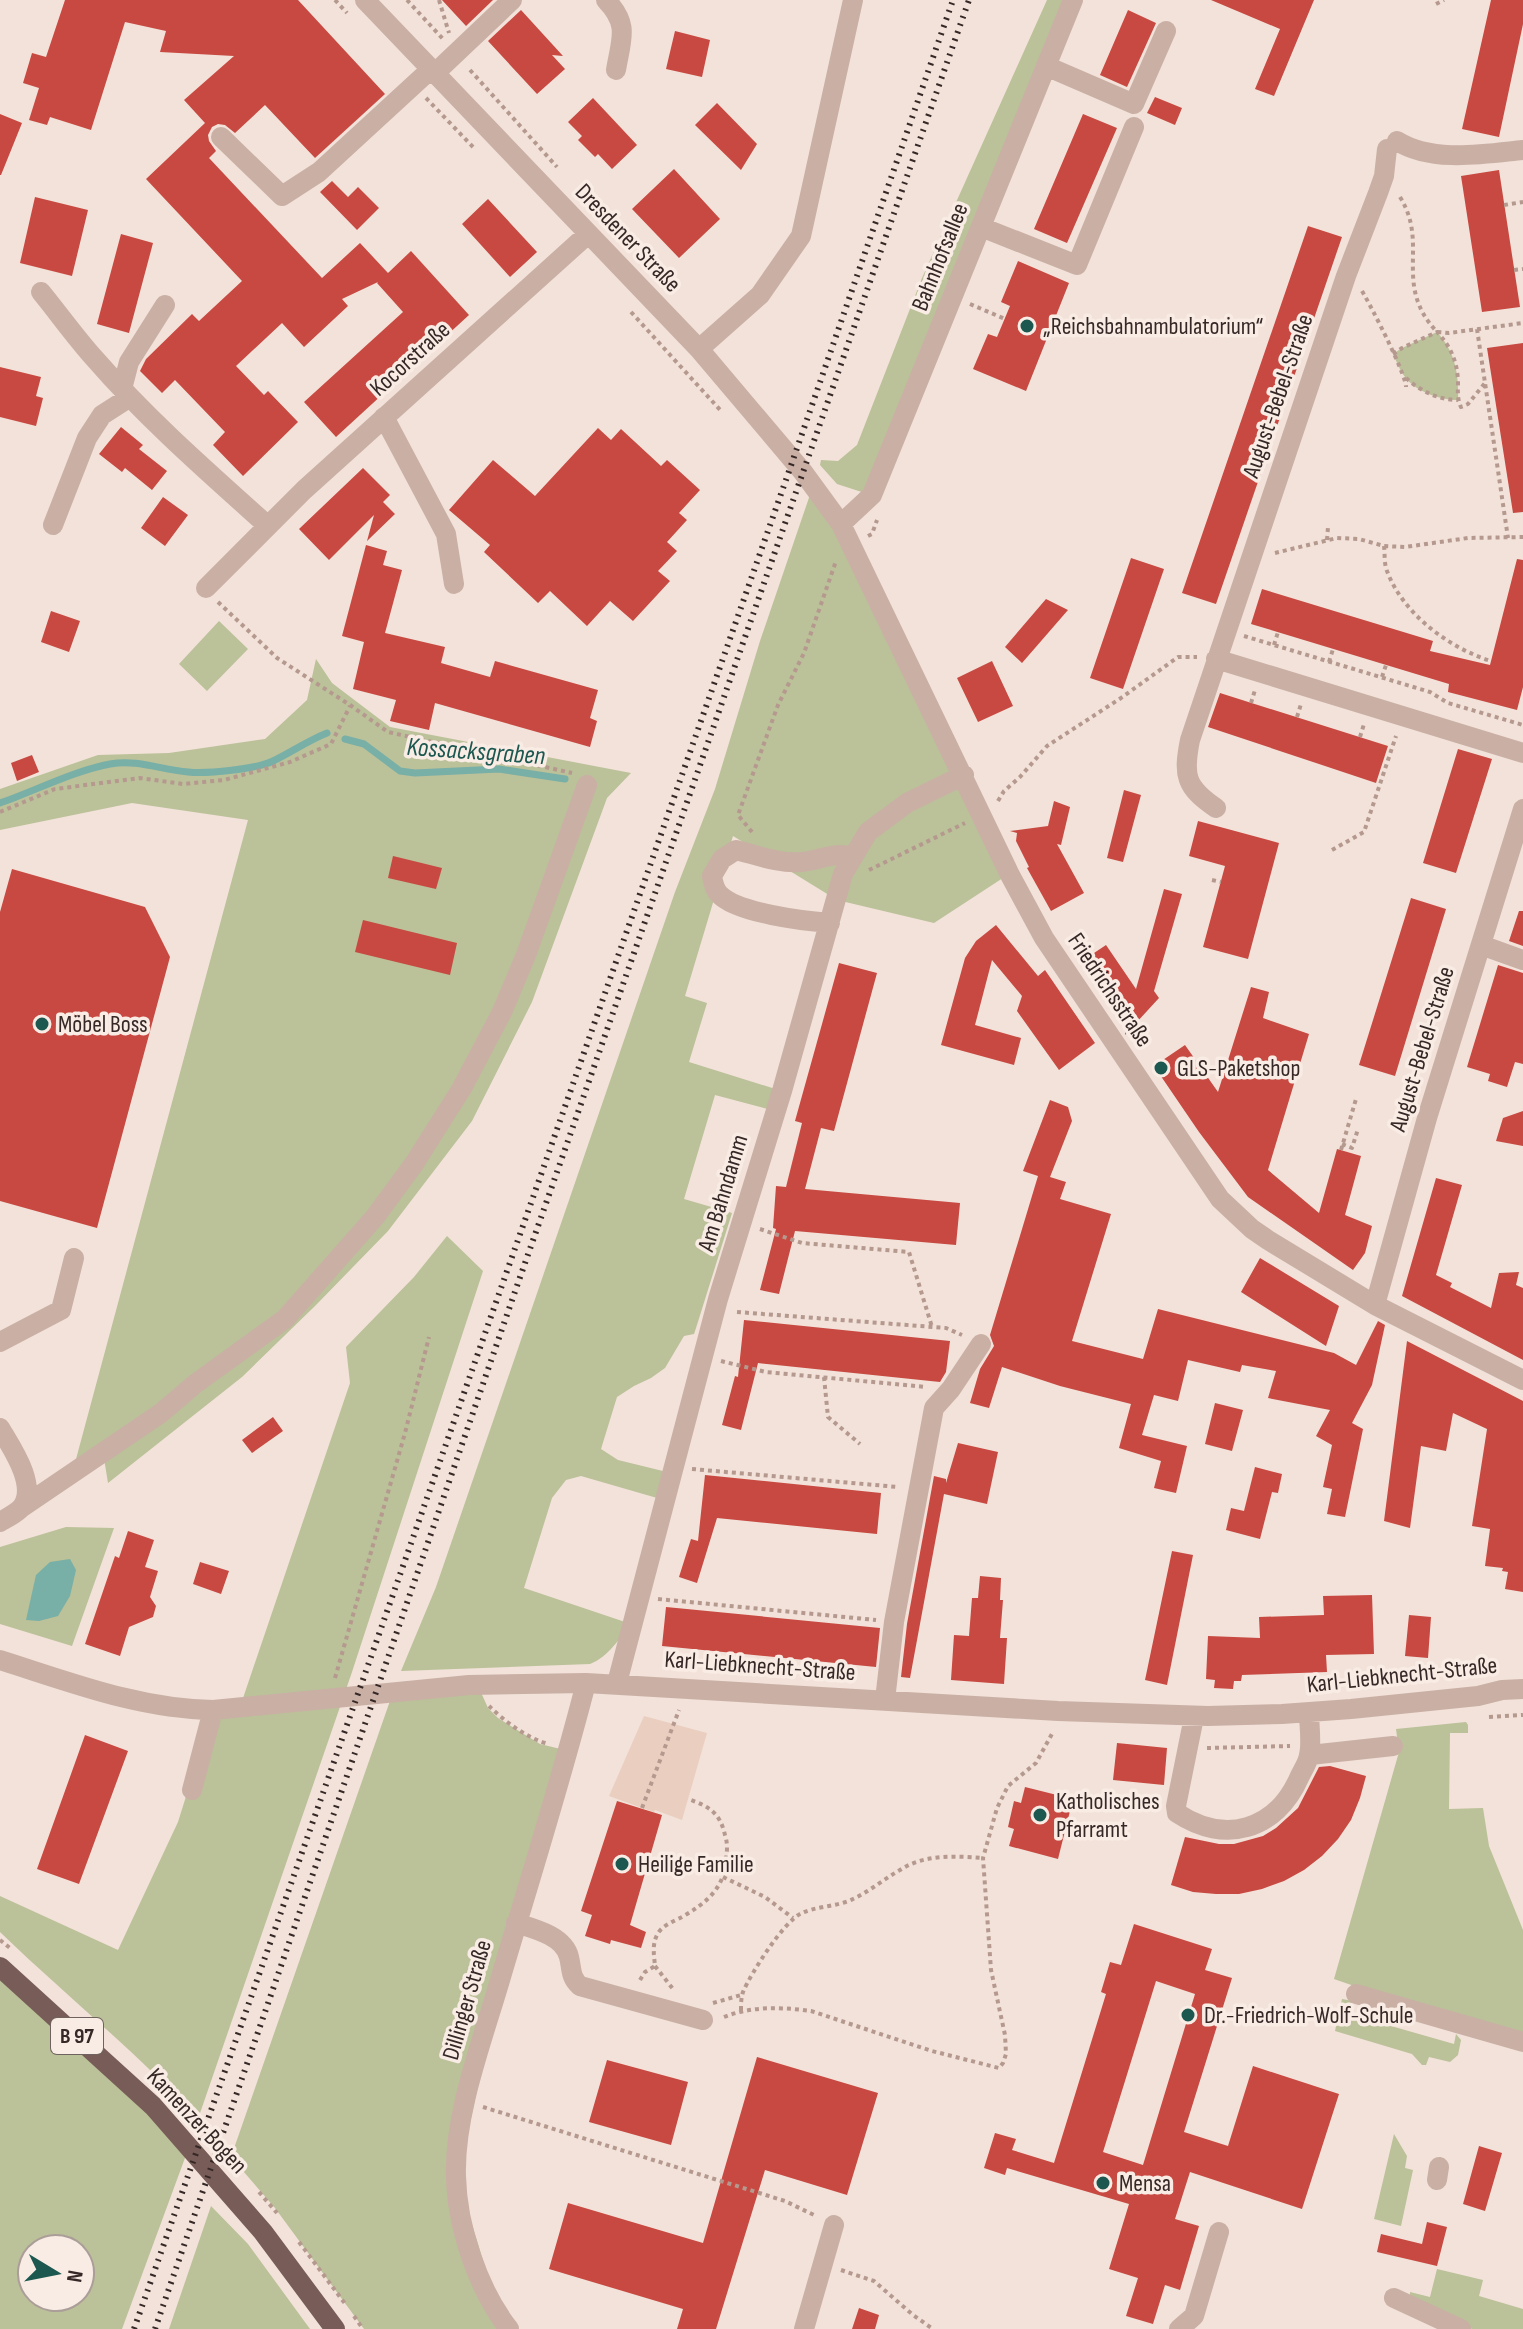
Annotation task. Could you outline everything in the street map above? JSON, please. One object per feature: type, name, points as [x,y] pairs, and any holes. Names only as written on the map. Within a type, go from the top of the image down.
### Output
[{"type":"main road","name":"Kamenzer Bogen","points":[[0,1967],[153,2106],[263,2232],[335,2329]]},
{"type":"street","name":"Dresdener Straße","points":[[365,0],[699,349],[803,472],[841,524]]},
{"type":"street","points":[[221,137],[282,196],[319,172],[456,54],[512,0]]},
{"type":"street","points":[[606,0],[621,21],[622,28],[616,70]]},
{"type":"street","points":[[699,349],[760,295],[801,236],[853,0]]},
{"type":"street","name":"Bahnhofsallee","points":[[841,524],[872,495],[1073,0]]},
{"type":"street","points":[[1046,66],[1134,104],[1166,31]]},
{"type":"street","points":[[981,227],[1077,265],[1134,127]]},
{"type":"street","name":"August-Bebel-Straße","points":[[1216,808],[1200,797],[1189,780],[1185,766],[1190,740],[1392,145],[1434,153],[1523,150]]},
{"type":"street","name":"Kocorstraße","points":[[206,588],[304,490],[588,234]]},
{"type":"street","points":[[41,292],[126,393],[268,526]]},
{"type":"street","points":[[53,525],[87,438],[102,415],[126,393],[129,362],[165,305]]},
{"type":"street","points":[[384,417],[446,534],[454,584]]},
{"type":"street","name":"Friedrichsstraße","points":[[841,524],[1044,938],[1220,1199],[1252,1229],[1375,1305],[1523,1380]]},
{"type":"street","points":[[1216,659],[1523,753]]},
{"type":"street","name":"Am Bahndamm","points":[[617,1683],[715,1310],[843,874],[858,865],[868,832],[907,803],[964,775]]},
{"type":"street","points":[[0,1522],[161,1413],[195,1384],[285,1319],[375,1217],[455,1100],[502,1012],[526,955],[587,785]]},
{"type":"street","name":"August-Bebel-Straße","points":[[1375,1305],[1427,1118],[1523,809]]},
{"type":"street","points":[[830,923],[767,914],[729,902],[717,893],[712,876],[722,859],[736,850],[801,862],[817,857],[845,855],[858,865]]},
{"type":"street","points":[[1481,945],[1523,960]]},
{"type":"street","points":[[0,1342],[61,1310],[74,1258]]},
{"type":"street","points":[[885,1700],[894,1622],[934,1408],[951,1389],[981,1344]]},
{"type":"street","points":[[0,1428],[25,1477],[26,1492],[21,1508]]},
{"type":"street","name":"Karl-Liebknecht-Straße","points":[[0,1660],[151,1705],[213,1710],[329,1686],[617,1683],[1058,1711],[1192,1726],[1523,1689]]},
{"type":"street","name":"Dillinger Straße","points":[[509,2329],[496,2312],[481,2282],[461,2219],[456,2177],[457,2136],[586,1683]]},
{"type":"street","points":[[192,1790],[213,1710]]},
{"type":"street","points":[[1192,1726],[1177,1813],[1189,1821],[1228,1830],[1254,1825],[1278,1810],[1294,1789],[1309,1749],[1309,1712]]},
{"type":"street","points":[[1309,1749],[1393,1746]]},
{"type":"street","points":[[516,1923],[559,1940],[569,1953],[572,1979],[580,1986],[703,2020]]},
{"type":"street","points":[[1356,1994],[1523,2042]]},
{"type":"street","points":[[804,2329],[834,2225]]},
{"type":"street","points":[[1179,2329],[1194,2316],[1219,2232]]},
{"type":"street","points":[[1394,2298],[1461,2329]]},
{"type":"path","points":[[407,0],[456,54]]},
{"type":"path","points":[[439,0],[456,54]]},
{"type":"path","points":[[1436,4],[1444,0]]},
{"type":"path","points":[[1384,176],[1404,204],[1414,232],[1412,281],[1415,298],[1422,313],[1454,355],[1461,407],[1468,404],[1485,383]]},
{"type":"path","points":[[1504,205],[1523,202]]},
{"type":"path","points":[[1514,270],[1523,269]]},
{"type":"path","points":[[1346,276],[1362,291],[1372,307],[1406,378],[1427,393],[1458,400]]},
{"type":"path","points":[[966,303],[1005,319]]},
{"type":"path","points":[[626,306],[729,420]]},
{"type":"path","points":[[1393,354],[1437,332],[1523,323]]},
{"type":"path","points":[[1477,329],[1508,538]]},
{"type":"path","points":[[1406,378],[1406,387]]},
{"type":"path","points":[[1327,540],[1328,527]]},
{"type":"path","points":[[1250,559],[1337,538],[1405,547],[1468,538],[1523,537]]},
{"type":"path","points":[[1384,546],[1386,570],[1402,597],[1424,623],[1445,639],[1491,661]]},
{"type":"path","points":[[774,859],[738,815],[778,705],[804,653],[837,558]]},
{"type":"path","points":[[206,588],[277,658],[388,732],[578,774],[587,785]]},
{"type":"path","points":[[1226,630],[1430,692],[1448,703],[1523,725]]},
{"type":"path","points":[[1274,645],[1278,632]]},
{"type":"path","points":[[1329,662],[1333,649]]},
{"type":"path","points":[[858,865],[994,809],[1004,791],[1047,746],[1178,657],[1216,659]]},
{"type":"path","points":[[1382,677],[1386,665]]},
{"type":"path","points":[[0,812],[55,789],[140,778],[183,784],[224,780],[290,762],[331,744],[350,705]]},
{"type":"path","points":[[1332,850],[1364,832],[1402,716]]},
{"type":"path","points":[[1212,880],[1221,882]]},
{"type":"path","points":[[1356,1099],[1342,1147],[1352,1148],[1358,1129]]},
{"type":"path","points":[[741,1224],[802,1243],[909,1252],[932,1327]]},
{"type":"path","points":[[715,1310],[946,1328],[981,1344]]},
{"type":"path","points":[[329,1686],[405,1433],[429,1337]]},
{"type":"path","points":[[703,1357],[766,1372],[951,1389]]},
{"type":"path","points":[[824,1377],[828,1417],[860,1444]]},
{"type":"path","points":[[674,1467],[918,1489]]},
{"type":"path","points":[[639,1597],[894,1622]]},
{"type":"path","points":[[481,1685],[490,1706],[501,1717],[541,1742],[569,1748]]},
{"type":"path","points":[[642,1808],[680,1707],[684,1688]]},
{"type":"path","points":[[703,2020],[722,2018],[741,2010],[790,2008],[811,2011],[932,2051],[999,2068],[1006,2054],[1005,2035],[991,1970],[983,1858],[997,1808],[1008,1786],[1036,1763],[1056,1726],[1058,1711]]},
{"type":"path","points":[[1485,1717],[1523,1715]]},
{"type":"path","points":[[1192,1726],[1202,1736],[1203,1748],[1309,1749]]},
{"type":"path","points":[[632,2001],[638,1982],[645,1972],[655,1966],[653,1950],[657,1933],[701,1906],[713,1895],[723,1877],[727,1842],[723,1825],[715,1811],[688,1799]]},
{"type":"path","points":[[741,2010],[741,1995],[752,1974],[793,1918],[804,1912],[850,1901],[902,1868],[928,1859],[983,1858]]},
{"type":"path","points":[[723,1877],[758,1893],[793,1918]]},
{"type":"path","points":[[465,2101],[785,2201],[834,2225]]},
{"type":"path","points":[[823,2265],[874,2281],[933,2329]]},
{"type":"green space","points":[[1047,0],[1071,0],[871,495],[837,484],[820,465],[821,460],[838,461],[857,445],[922,278]]},
{"type":"green space","points":[[1437,332],[1455,363],[1458,400],[1437,397],[1416,387],[1403,375],[1393,354]]},
{"type":"green space","points":[[813,486],[963,774],[869,833],[963,776],[1009,874],[934,923],[837,900],[733,836],[685,996],[707,1003],[689,1062],[782,1091],[775,1111],[715,1095],[684,1199],[732,1213],[696,1328],[694,1334],[684,1336],[665,1368],[617,1397],[601,1449],[618,1460],[671,1473],[664,1500],[581,1476],[566,1480],[552,1498],[524,1588],[631,1624],[608,1652],[590,1664],[401,1671],[436,1587],[675,892],[715,789],[760,641]]},
{"type":"green space","points":[[219,621],[248,649],[207,691],[179,664]]},
{"type":"green space","points":[[316,659],[332,683],[390,727],[631,773],[607,798],[532,1002],[472,1121],[388,1231],[242,1377],[108,1483],[103,1452],[72,1474],[248,820],[132,803],[0,830],[0,789],[98,755],[169,753],[265,739],[307,700]]},
{"type":"green space","points":[[447,1236],[483,1271],[352,1672],[198,2119],[150,2070],[0,1932],[0,1896],[118,1950],[178,1822],[213,1710],[240,1707],[350,1383],[346,1347],[414,1277]]},
{"type":"green space","points":[[66,1527],[114,1528],[72,1646],[0,1624],[0,1547]]},
{"type":"green space","points":[[479,1688],[488,1708],[498,1718],[540,1744],[577,1753],[482,2067],[468,2132],[461,2188],[504,2329],[364,2329],[275,2208],[231,2157],[391,1698]]},
{"type":"green space","points":[[1466,1722],[1468,1733],[1450,1733],[1449,1809],[1483,1808],[1489,1846],[1523,1930],[1523,2041],[1478,2029],[1334,1979],[1399,1752],[1396,1729]]},
{"type":"green space","points":[[0,1968],[189,2147],[122,2329],[0,2329]]},
{"type":"green space","points":[[1342,1999],[1353,2001],[1349,2014],[1454,2044],[1456,2034],[1461,2040],[1458,2055],[1450,2062],[1429,2057],[1426,2065],[1422,2065],[1412,2054],[1335,2031]]},
{"type":"green space","points":[[1394,2134],[1407,2156],[1405,2168],[1413,2170],[1401,2226],[1374,2219]]},
{"type":"green space","points":[[211,2206],[248,2244],[310,2329],[169,2329]]},
{"type":"green space","points":[[1437,2269],[1483,2280],[1479,2296],[1523,2309],[1523,2329],[1472,2329],[1410,2295],[1410,2292],[1430,2297]]},
{"type":"shaded area","points":[[644,1716],[707,1733],[682,1820],[609,1796]]},
{"type":"water","points":[[70,1559],[76,1570],[70,1596],[58,1616],[39,1621],[26,1620],[36,1575],[50,1562]]},
{"type":"building","points":[[65,0],[298,0],[385,94],[315,158],[265,105],[235,133],[218,124],[212,127],[208,135],[216,151],[209,158],[322,278],[360,243],[388,273],[411,251],[469,315],[336,437],[304,402],[403,312],[378,282],[342,299],[348,306],[304,347],[282,323],[236,366],[264,395],[268,391],[298,422],[243,476],[213,445],[225,432],[175,380],[162,393],[140,371],[146,359],[192,314],[199,321],[242,281],[146,179],[205,123],[184,100],[234,56],[160,52],[166,31],[125,22],[91,130],[50,117],[47,125],[29,120],[39,88],[23,83],[32,53],[46,57]]},
{"type":"building","points":[[442,0],[493,0],[466,26]]},
{"type":"building","points":[[1211,0],[1314,0],[1274,96],[1255,89],[1280,29]]},
{"type":"building","points":[[1491,0],[1523,0],[1523,24],[1499,137],[1462,129]]},
{"type":"building","points":[[521,10],[563,56],[552,55],[565,69],[537,94],[488,41]]},
{"type":"building","points":[[1128,10],[1156,23],[1127,87],[1100,75]]},
{"type":"building","points":[[675,31],[710,40],[702,77],[666,69]]},
{"type":"building","points":[[1155,97],[1182,108],[1175,125],[1147,113]]},
{"type":"building","points":[[593,98],[637,145],[612,169],[578,140],[582,136],[568,122]]},
{"type":"building","points":[[717,103],[757,144],[741,170],[695,125]]},
{"type":"building","points":[[0,114],[22,123],[1,175],[0,175]]},
{"type":"building","points":[[1083,114],[1117,128],[1067,243],[1034,229]]},
{"type":"building","points":[[674,169],[720,219],[679,258],[632,209]]},
{"type":"building","points":[[1499,170],[1520,307],[1482,312],[1461,176]]},
{"type":"building","points":[[332,181],[348,197],[358,187],[379,208],[357,230],[320,192]]},
{"type":"building","points":[[35,197],[88,210],[72,276],[20,263]]},
{"type":"building","points":[[488,199],[537,252],[510,277],[462,224]]},
{"type":"building","points":[[1308,226],[1342,237],[1216,604],[1182,593]]},
{"type":"building","points":[[121,234],[153,243],[129,333],[97,324]]},
{"type":"building","name":"„Reichsbahnambulatorium“","points":[[1018,261],[1069,283],[1026,391],[973,369],[988,334],[997,337],[1010,306],[1001,302]]},
{"type":"building","points":[[1523,343],[1523,512],[1513,513],[1487,348]]},
{"type":"building","points":[[0,367],[41,377],[36,396],[43,398],[36,426],[0,417]]},
{"type":"building","points":[[121,427],[143,445],[139,449],[167,471],[152,490],[125,468],[122,472],[99,454]]},
{"type":"building","points":[[598,428],[611,440],[621,429],[661,466],[667,460],[700,490],[679,513],[687,520],[667,542],[677,551],[658,571],[670,581],[633,621],[610,601],[587,626],[550,591],[538,603],[484,552],[490,545],[449,510],[493,460],[535,496]]},
{"type":"building","points":[[363,468],[390,495],[383,502],[395,514],[367,541],[374,515],[329,560],[299,529]]},
{"type":"building","points":[[163,497],[188,515],[165,546],[141,528]]},
{"type":"building","points":[[366,545],[387,551],[383,565],[402,570],[385,633],[445,647],[441,663],[490,677],[495,661],[598,690],[590,718],[597,721],[590,747],[435,703],[429,730],[390,721],[396,700],[353,689],[364,642],[342,636]]},
{"type":"building","points":[[1131,558],[1164,569],[1123,689],[1090,678]]},
{"type":"building","points":[[1517,559],[1523,560],[1523,687],[1517,710],[1448,692],[1449,684],[1251,624],[1262,589],[1433,641],[1430,651],[1490,665]]},
{"type":"building","points":[[1046,599],[1068,610],[1022,663],[1005,647]]},
{"type":"building","points":[[51,611],[80,621],[69,652],[41,642]]},
{"type":"building","points":[[992,661],[1013,706],[978,722],[957,678]]},
{"type":"building","points":[[1220,693],[1388,746],[1376,783],[1208,727]]},
{"type":"building","points":[[1458,749],[1492,759],[1456,873],[1423,863]]},
{"type":"building","points":[[32,755],[39,772],[17,781],[11,763]]},
{"type":"building","points":[[1124,790],[1141,795],[1123,862],[1107,858]]},
{"type":"building","points":[[1054,801],[1070,807],[1061,845],[1057,844],[1084,893],[1051,911],[1027,868],[1016,841],[1017,833],[1010,831],[1048,826]]},
{"type":"building","points":[[1198,821],[1279,843],[1248,959],[1203,947],[1225,866],[1189,856]]},
{"type":"building","points":[[393,856],[442,868],[436,889],[388,878]]},
{"type":"building","points":[[12,869],[145,907],[170,957],[97,1228],[0,1201],[0,912]]},
{"type":"building","points":[[1164,889],[1182,894],[1154,991],[1159,998],[1125,1035],[1126,1023],[1085,959],[1106,945],[1136,989]]},
{"type":"building","points":[[1411,898],[1446,909],[1395,1076],[1359,1065]]},
{"type":"building","points":[[1519,911],[1523,911],[1523,946],[1509,941]]},
{"type":"building","points":[[363,920],[457,943],[450,975],[355,952]]},
{"type":"building","points":[[996,925],[1038,976],[1045,970],[1095,1043],[1059,1070],[1017,1011],[1022,996],[992,960],[975,1025],[1021,1038],[1014,1065],[941,1045],[965,958],[976,941]]},
{"type":"building","points":[[839,963],[877,973],[834,1131],[821,1128],[805,1189],[960,1203],[956,1245],[795,1231],[779,1294],[760,1290],[776,1229],[773,1228],[776,1186],[786,1187],[802,1123],[795,1121]]},
{"type":"building","points":[[1498,965],[1523,973],[1523,1064],[1515,1062],[1507,1087],[1488,1081],[1490,1074],[1467,1067]]},
{"type":"building","points":[[1251,987],[1269,992],[1263,1018],[1309,1034],[1268,1170],[1319,1213],[1337,1149],[1361,1156],[1345,1215],[1372,1226],[1365,1253],[1353,1270],[1248,1197],[1154,1066],[1185,1045],[1218,1092]]},
{"type":"building","points":[[1050,1100],[1068,1107],[1072,1121],[1050,1177],[1066,1182],[1060,1199],[1111,1214],[1072,1341],[1143,1359],[1158,1309],[1334,1353],[1356,1365],[1378,1321],[1385,1325],[1372,1385],[1352,1423],[1363,1429],[1345,1517],[1327,1514],[1332,1489],[1323,1487],[1332,1445],[1316,1436],[1330,1410],[1268,1398],[1276,1371],[1242,1365],[1240,1372],[1188,1360],[1178,1401],[1154,1395],[1142,1435],[1187,1446],[1176,1493],[1154,1488],[1161,1461],[1119,1448],[1131,1404],[1002,1367],[989,1408],[970,1403],[980,1369],[994,1346],[990,1335],[1038,1176],[1023,1171]]},
{"type":"building","points":[[1523,1111],[1523,1146],[1496,1141],[1503,1118]]},
{"type":"building","points":[[1436,1178],[1462,1185],[1436,1275],[1452,1283],[1450,1287],[1491,1308],[1499,1273],[1519,1272],[1516,1285],[1523,1288],[1523,1360],[1402,1296]]},
{"type":"building","points":[[1260,1258],[1339,1306],[1326,1346],[1241,1292]]},
{"type":"building","points":[[744,1320],[950,1341],[946,1372],[940,1382],[758,1363],[741,1430],[722,1425],[735,1376],[738,1377]]},
{"type":"building","points":[[1407,1341],[1523,1401],[1523,1592],[1505,1589],[1508,1572],[1502,1571],[1503,1568],[1485,1566],[1490,1529],[1472,1526],[1487,1429],[1453,1413],[1446,1451],[1421,1446],[1410,1528],[1384,1521]]},
{"type":"building","points":[[1215,1403],[1243,1410],[1232,1451],[1205,1444]]},
{"type":"building","points":[[273,1417],[283,1431],[252,1453],[242,1440]]},
{"type":"building","points":[[958,1443],[998,1452],[987,1504],[944,1494],[910,1678],[901,1677],[907,1624],[934,1476],[946,1479],[946,1483]]},
{"type":"building","points":[[1255,1467],[1282,1474],[1278,1493],[1272,1492],[1260,1539],[1226,1530],[1231,1508],[1244,1511]]},
{"type":"building","points":[[705,1475],[881,1493],[877,1534],[717,1518],[697,1583],[679,1577],[691,1539],[698,1541]]},
{"type":"building","points":[[128,1531],[154,1540],[145,1567],[158,1571],[150,1597],[156,1606],[153,1617],[129,1627],[120,1656],[85,1644],[115,1556],[119,1558]]},
{"type":"building","points":[[1172,1551],[1193,1555],[1167,1685],[1145,1680]]},
{"type":"building","points":[[200,1562],[229,1571],[221,1594],[193,1584]]},
{"type":"building","points":[[980,1576],[1001,1578],[1000,1638],[1007,1638],[1004,1684],[951,1680],[954,1635],[969,1636],[972,1598],[978,1598]]},
{"type":"building","points":[[1372,1595],[1374,1654],[1326,1655],[1327,1672],[1242,1675],[1241,1681],[1234,1681],[1233,1689],[1214,1688],[1215,1680],[1206,1679],[1208,1636],[1260,1638],[1259,1617],[1324,1615],[1323,1596]]},
{"type":"building","points":[[666,1607],[880,1628],[876,1667],[662,1646]]},
{"type":"building","points":[[1409,1615],[1431,1617],[1428,1658],[1405,1656]]},
{"type":"building","points":[[85,1735],[128,1751],[79,1884],[37,1869]]},
{"type":"building","points":[[1117,1743],[1167,1748],[1164,1785],[1113,1780]]},
{"type":"building","points":[[1330,1766],[1366,1776],[1351,1820],[1338,1839],[1304,1870],[1284,1881],[1239,1894],[1193,1892],[1171,1885],[1185,1837],[1234,1844],[1263,1836],[1298,1808],[1319,1767]]},
{"type":"building","name":"Katholisches Pfarramt","points":[[1025,1787],[1073,1799],[1058,1859],[1009,1846],[1014,1829],[1008,1827],[1014,1801],[1021,1803]]},
{"type":"building","name":"Heilige Familie","points":[[617,1801],[662,1815],[630,1925],[646,1932],[641,1948],[611,1940],[610,1944],[585,1936],[592,1915],[581,1911]]},
{"type":"building","points":[[1134,1924],[1212,1949],[1205,1970],[1232,1978],[1184,2132],[1228,2146],[1253,2066],[1339,2094],[1302,2209],[1190,2172],[1175,2219],[1199,2226],[1180,2290],[1165,2285],[1153,2324],[1126,2316],[1138,2278],[1109,2269],[1129,2204],[1007,2168],[1005,2175],[984,2168],[995,2133],[1016,2139],[1012,2150],[1054,2163],[1106,1994],[1101,1992],[1110,1962],[1121,1965]],"holes":[[[1156,1981],[1195,1994],[1143,2165],[1103,2152]]]},
{"type":"building","points":[[757,2057],[878,2093],[847,2195],[765,2170],[716,2329],[677,2329],[683,2309],[549,2269],[568,2203],[703,2243]]},
{"type":"building","points":[[607,2060],[688,2082],[671,2145],[589,2122]]},
{"type":"building","points":[[1479,2146],[1502,2153],[1485,2211],[1463,2204]]},
{"type":"building","points":[[1427,2222],[1447,2227],[1437,2266],[1377,2252],[1381,2234],[1422,2244]]},
{"type":"building","points":[[859,2308],[879,2315],[875,2329],[852,2329]]},
{"type":"waterway","name":"Kossacksgraben","points":[[0,803],[68,776],[110,764],[130,763],[196,772],[256,766],[273,761],[327,733]]},
{"type":"waterway","name":"Kossacksgraben","points":[[345,739],[364,744],[400,771],[499,769],[565,779]]},
{"type":"railway","points":[[134,2329],[953,0]]},
{"type":"railway","points":[[155,2329],[518,1283],[969,0]]},
{"type":"place","name":"„Reichsbahnambulatorium“","points":[[1027,326]]},
{"type":"place","name":"Möbel Boss","points":[[42,1024]]},
{"type":"place","name":"GLS-Paketshop","points":[[1161,1068]]},
{"type":"place","name":"Katholisches Pfarramt","points":[[1040,1815]]},
{"type":"place","name":"Heilige Familie","points":[[622,1864]]},
{"type":"place","name":"Dr.-Friedrich-Wolf-Schule","points":[[1188,2015]]},
{"type":"place","name":"Mensa","points":[[1103,2183]]}]
